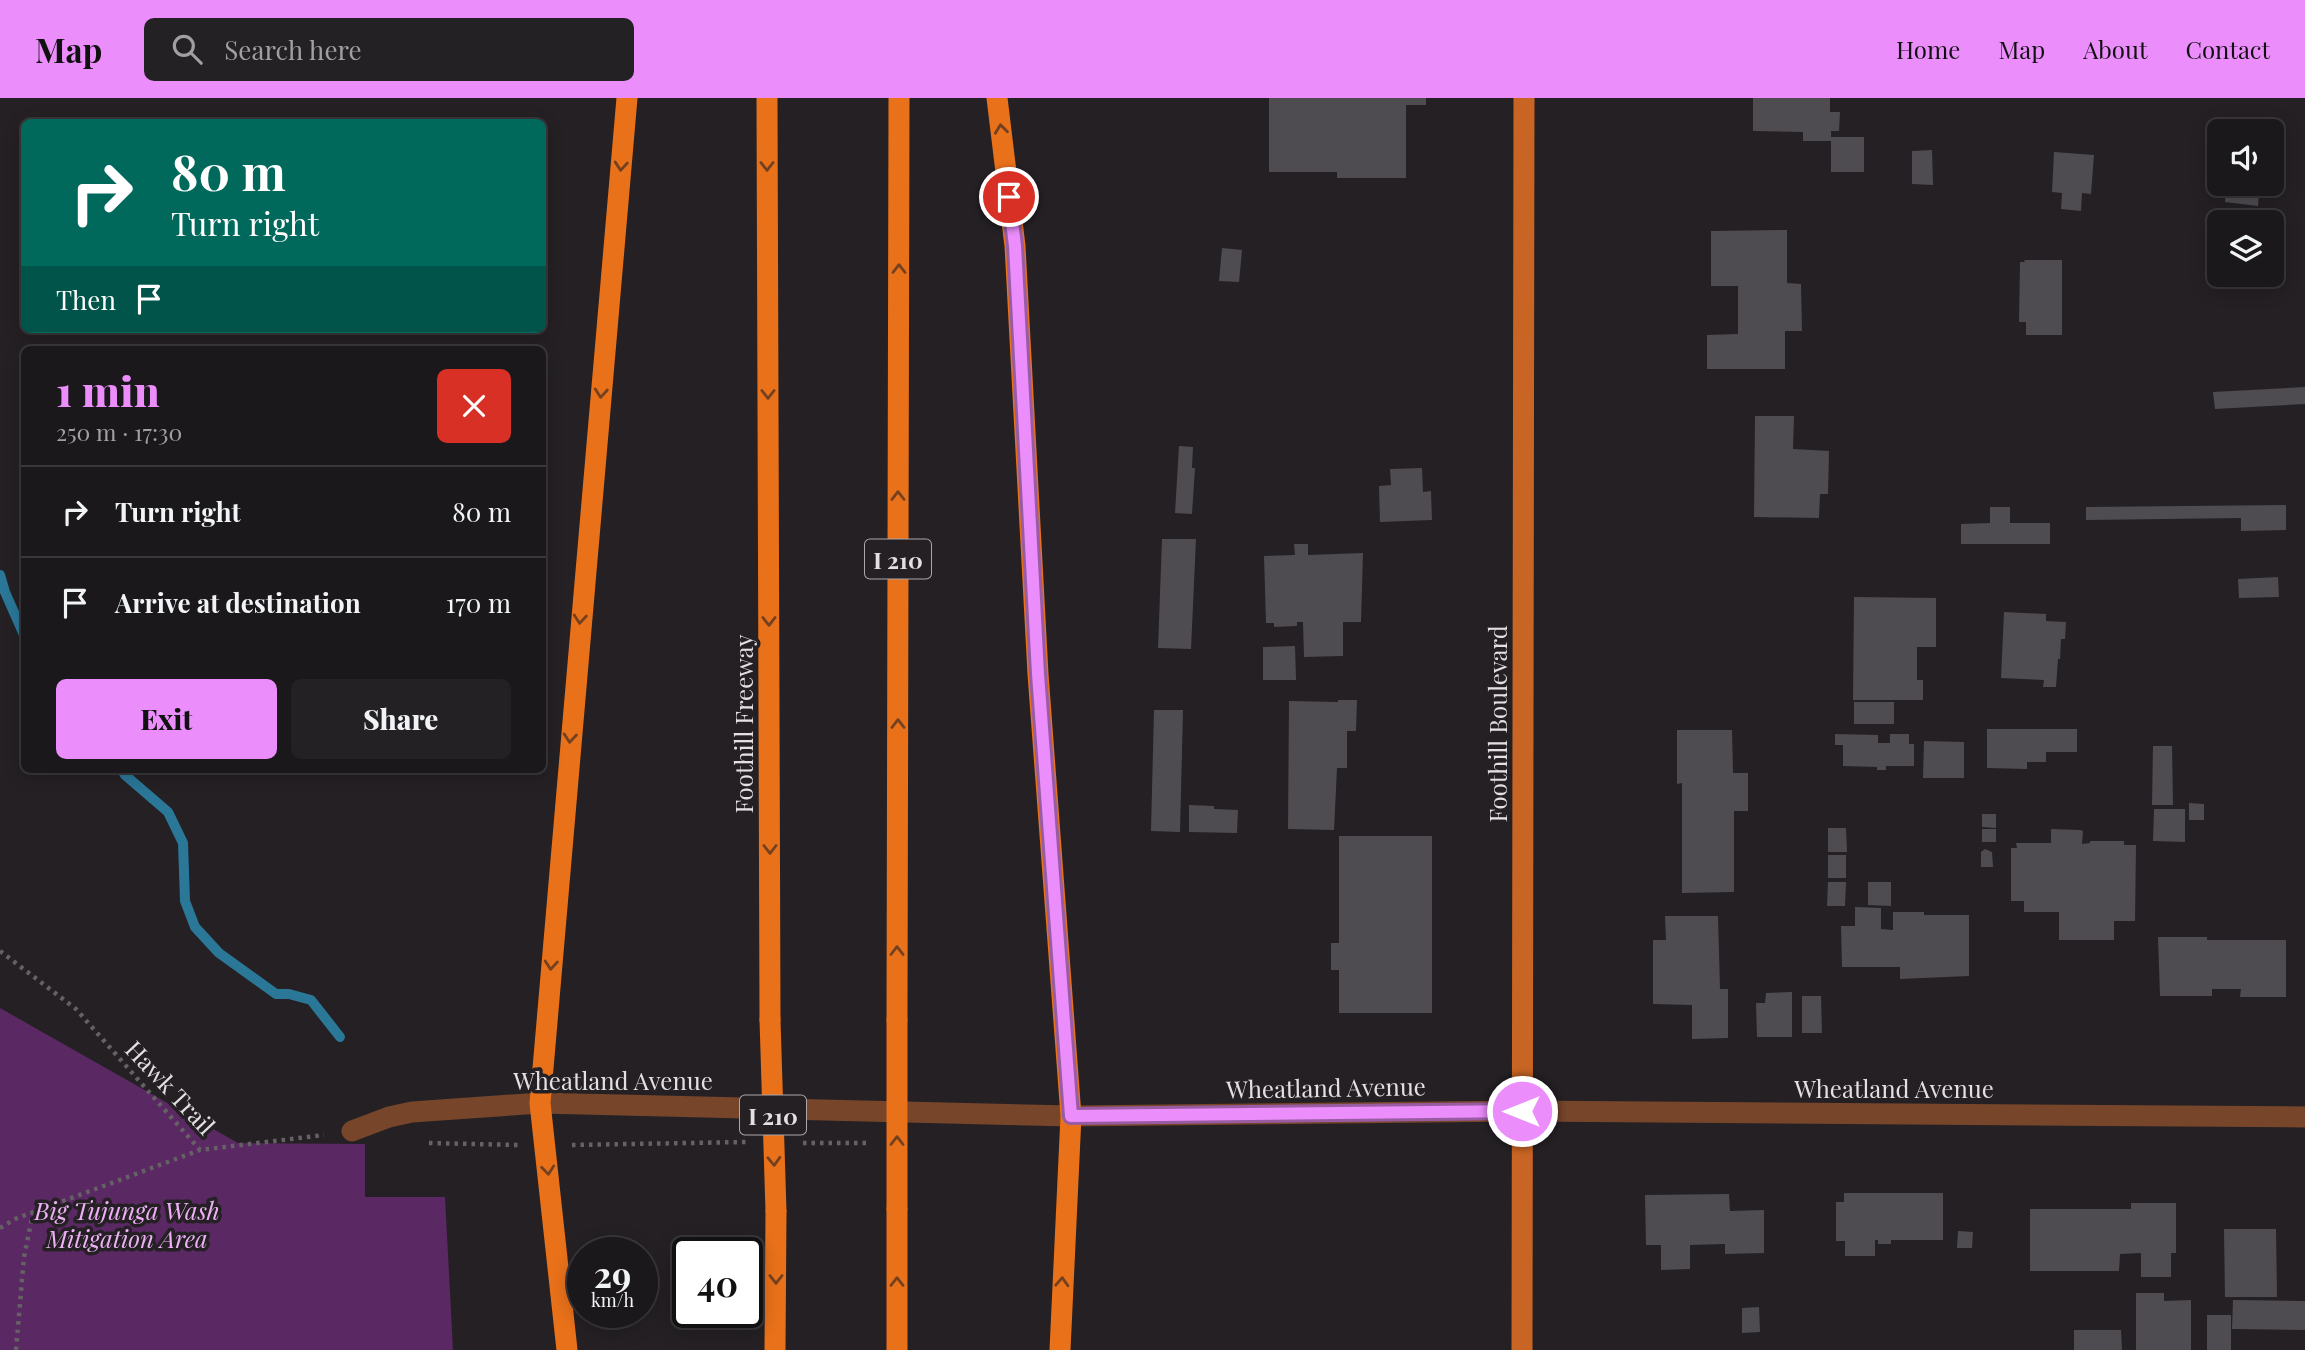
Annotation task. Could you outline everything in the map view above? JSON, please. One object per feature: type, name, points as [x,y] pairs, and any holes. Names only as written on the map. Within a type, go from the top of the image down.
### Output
[{"type":"highway","points":[[567,1350],[540,1102],[627,98]]},
{"type":"highway","name":"Foothill Freeway","points":[[766,98],[770,1020],[776,1211],[775,1350]]},
{"type":"highway","name":"I 210","points":[[897,1350],[899,98]]},
{"type":"highway","points":[[997,98],[1015,246],[1038,674],[1071,1116],[1060,1350]]},
{"type":"main road","name":"Foothill Boulevard","points":[[1522,1350],[1524,98]]},
{"type":"street","name":"Wheatland Avenue","points":[[352,1131],[389,1117],[412,1112],[540,1102],[1071,1116],[1522,1111],[2305,1117]]},
{"type":"path","name":"Hawk Trail","points":[[0,951],[76,1009],[200,1150],[352,1131]]},
{"type":"path","points":[[420,1142],[545,1146],[756,1142]]},
{"type":"path","points":[[798,1143],[881,1144]]},
{"type":"path","points":[[0,1228],[200,1150]]},
{"type":"path","points":[[16,1350],[24,1257],[33,1213]]},
{"type":"green space","name":"Big Tujunga Wash Mitigation Area","points":[[0,1008],[238,1143],[365,1144],[365,1197],[445,1197],[453,1350],[0,1350]]},
{"type":"building","points":[[1269,98],[1426,98],[1426,105],[1406,105],[1406,178],[1337,178],[1337,172],[1269,172]]},
{"type":"building","points":[[1753,98],[1830,98],[1830,112],[1840,112],[1839,131],[1831,131],[1831,137],[1864,137],[1864,172],[1831,172],[1831,141],[1803,141],[1803,132],[1753,131]]},
{"type":"building","points":[[1932,150],[1933,185],[1912,184],[1912,151]]},
{"type":"building","points":[[2054,152],[2094,155],[2091,194],[2082,193],[2081,211],[2061,209],[2062,193],[2052,192]]},
{"type":"building","points":[[2225,196],[2259,196],[2258,206],[2225,202]]},
{"type":"building","points":[[1787,230],[1787,283],[1801,284],[1802,331],[1785,331],[1785,369],[1707,369],[1707,335],[1738,334],[1738,286],[1711,286],[1711,231]]},
{"type":"building","points":[[1222,248],[1242,250],[1239,282],[1219,281]]},
{"type":"building","points":[[2024,260],[2062,260],[2062,335],[2026,335],[2026,322],[2019,322],[2020,262],[2025,262]]},
{"type":"building","points":[[2305,387],[2305,404],[2215,409],[2213,392]]},
{"type":"building","points":[[1755,416],[1794,416],[1793,449],[1829,451],[1828,494],[1820,494],[1819,518],[1754,517]]},
{"type":"building","points":[[1179,446],[1193,447],[1192,468],[1195,468],[1192,514],[1175,513]]},
{"type":"building","points":[[1422,468],[1423,492],[1431,491],[1432,520],[1380,522],[1379,486],[1391,485],[1390,469]]},
{"type":"building","points":[[2286,505],[2286,530],[2241,531],[2241,518],[2086,520],[2086,507]]},
{"type":"building","points":[[1990,507],[2010,507],[2010,523],[2050,523],[2050,544],[1961,544],[1961,524],[1990,523]]},
{"type":"building","points":[[1162,539],[1196,539],[1191,649],[1158,648]]},
{"type":"building","points":[[1294,544],[1308,544],[1308,555],[1363,553],[1361,622],[1343,622],[1343,656],[1304,657],[1303,622],[1297,622],[1297,626],[1274,627],[1274,623],[1266,623],[1264,556],[1295,555]]},
{"type":"building","points":[[2278,577],[2279,597],[2239,598],[2238,579]]},
{"type":"building","points":[[1854,597],[1936,598],[1936,647],[1917,647],[1917,680],[1923,680],[1923,700],[1853,700]]},
{"type":"building","points":[[2004,612],[2046,614],[2046,621],[2066,622],[2065,639],[2061,639],[2056,687],[2043,687],[2044,680],[2001,678]]},
{"type":"building","points":[[1295,646],[1296,680],[1263,680],[1263,647]]},
{"type":"building","points":[[1357,700],[1356,731],[1347,731],[1347,768],[1337,768],[1334,830],[1288,829],[1289,701]]},
{"type":"building","points":[[1854,702],[1894,702],[1894,724],[1854,724]]},
{"type":"building","points":[[1154,710],[1183,710],[1180,832],[1151,831]]},
{"type":"building","points":[[1987,729],[2077,729],[2077,752],[2046,752],[2046,762],[2027,762],[2027,769],[1987,768]]},
{"type":"building","points":[[1677,730],[1732,730],[1733,773],[1748,773],[1748,811],[1734,811],[1734,892],[1682,893],[1682,783],[1677,784]]},
{"type":"building","points":[[1835,734],[1878,735],[1878,743],[1890,743],[1890,734],[1909,734],[1909,744],[1914,744],[1914,766],[1886,766],[1886,770],[1877,770],[1877,767],[1843,766],[1843,745],[1835,745]]},
{"type":"building","points":[[1924,741],[1964,742],[1964,778],[1923,778]]},
{"type":"building","points":[[2153,746],[2172,746],[2173,805],[2152,805]]},
{"type":"building","points":[[2189,803],[2204,804],[2204,820],[2189,820]]},
{"type":"building","points":[[1189,805],[1238,810],[1237,833],[1189,832]]},
{"type":"building","points":[[2154,809],[2185,809],[2185,842],[2153,841]]},
{"type":"building","points":[[1982,814],[1996,814],[1996,828],[1982,827]]},
{"type":"building","points":[[1828,828],[1846,828],[1847,852],[1828,852]]},
{"type":"building","points":[[1982,829],[1996,829],[1996,842],[1982,842]]},
{"type":"building","points":[[2051,829],[2083,831],[2082,844],[2090,841],[2124,841],[2124,845],[2136,845],[2135,921],[2114,921],[2114,940],[2059,940],[2059,912],[2024,912],[2024,901],[2011,901],[2011,848],[2017,848],[2016,843],[2051,843]]},
{"type":"building","points":[[1339,836],[1432,836],[1432,1013],[1339,1013],[1339,970],[1331,970],[1331,943],[1339,943]]},
{"type":"building","points":[[1985,849],[1992,852],[1993,867],[1981,867],[1981,852]]},
{"type":"building","points":[[1828,855],[1846,855],[1846,878],[1828,878]]},
{"type":"building","points":[[1828,882],[1846,882],[1845,906],[1827,906]]},
{"type":"building","points":[[1868,882],[1891,882],[1891,906],[1868,905]]},
{"type":"building","points":[[1855,907],[1881,908],[1881,929],[1893,930],[1893,912],[1969,915],[1969,976],[1900,979],[1900,967],[1842,967],[1841,926],[1855,926]]},
{"type":"building","points":[[1665,916],[1718,916],[1720,989],[1728,989],[1728,1038],[1692,1039],[1692,1005],[1653,1004],[1653,940],[1666,940]]},
{"type":"building","points":[[2158,937],[2286,940],[2286,997],[2240,997],[2241,989],[2212,989],[2212,996],[2160,996]]},
{"type":"building","points":[[1792,992],[1792,1037],[1757,1037],[1756,1003],[1765,1003],[1766,993]]},
{"type":"building","points":[[1802,996],[1821,996],[1822,1033],[1802,1033]]},
{"type":"building","points":[[1844,1193],[1943,1193],[1943,1240],[1891,1240],[1891,1244],[1878,1244],[1878,1240],[1875,1240],[1875,1256],[1845,1256],[1845,1241],[1836,1241],[1836,1202],[1844,1202]]},
{"type":"building","points":[[1729,1194],[1730,1211],[1764,1210],[1764,1253],[1725,1254],[1725,1244],[1690,1245],[1690,1269],[1661,1270],[1661,1245],[1646,1245],[1645,1195]]},
{"type":"building","points":[[2131,1203],[2176,1203],[2176,1253],[2171,1253],[2171,1277],[2141,1277],[2141,1253],[2120,1254],[2119,1271],[2030,1271],[2030,1209],[2131,1209]]},
{"type":"building","points":[[2224,1229],[2276,1229],[2277,1297],[2225,1297]]},
{"type":"building","points":[[1958,1231],[1973,1232],[1972,1248],[1957,1248]]},
{"type":"building","points":[[2136,1293],[2164,1293],[2164,1301],[2191,1300],[2191,1350],[2136,1350]]},
{"type":"building","points":[[2233,1300],[2305,1301],[2305,1330],[2232,1329]]},
{"type":"building","points":[[1759,1307],[1760,1332],[1742,1333],[1742,1308]]},
{"type":"building","points":[[2207,1315],[2231,1315],[2231,1350],[2207,1350]]},
{"type":"building","points":[[2074,1330],[2121,1330],[2122,1350],[2074,1350]]},
{"type":"waterway","points":[[0,575],[21,628]]},
{"type":"waterway","points":[[124,773],[168,812],[183,843],[185,901],[195,927],[219,953],[276,994],[289,994],[311,1000],[340,1037]]},
{"type":"route","points":[[1009,197],[1015,246],[1038,674],[1071,1116],[1522,1111]]}]
